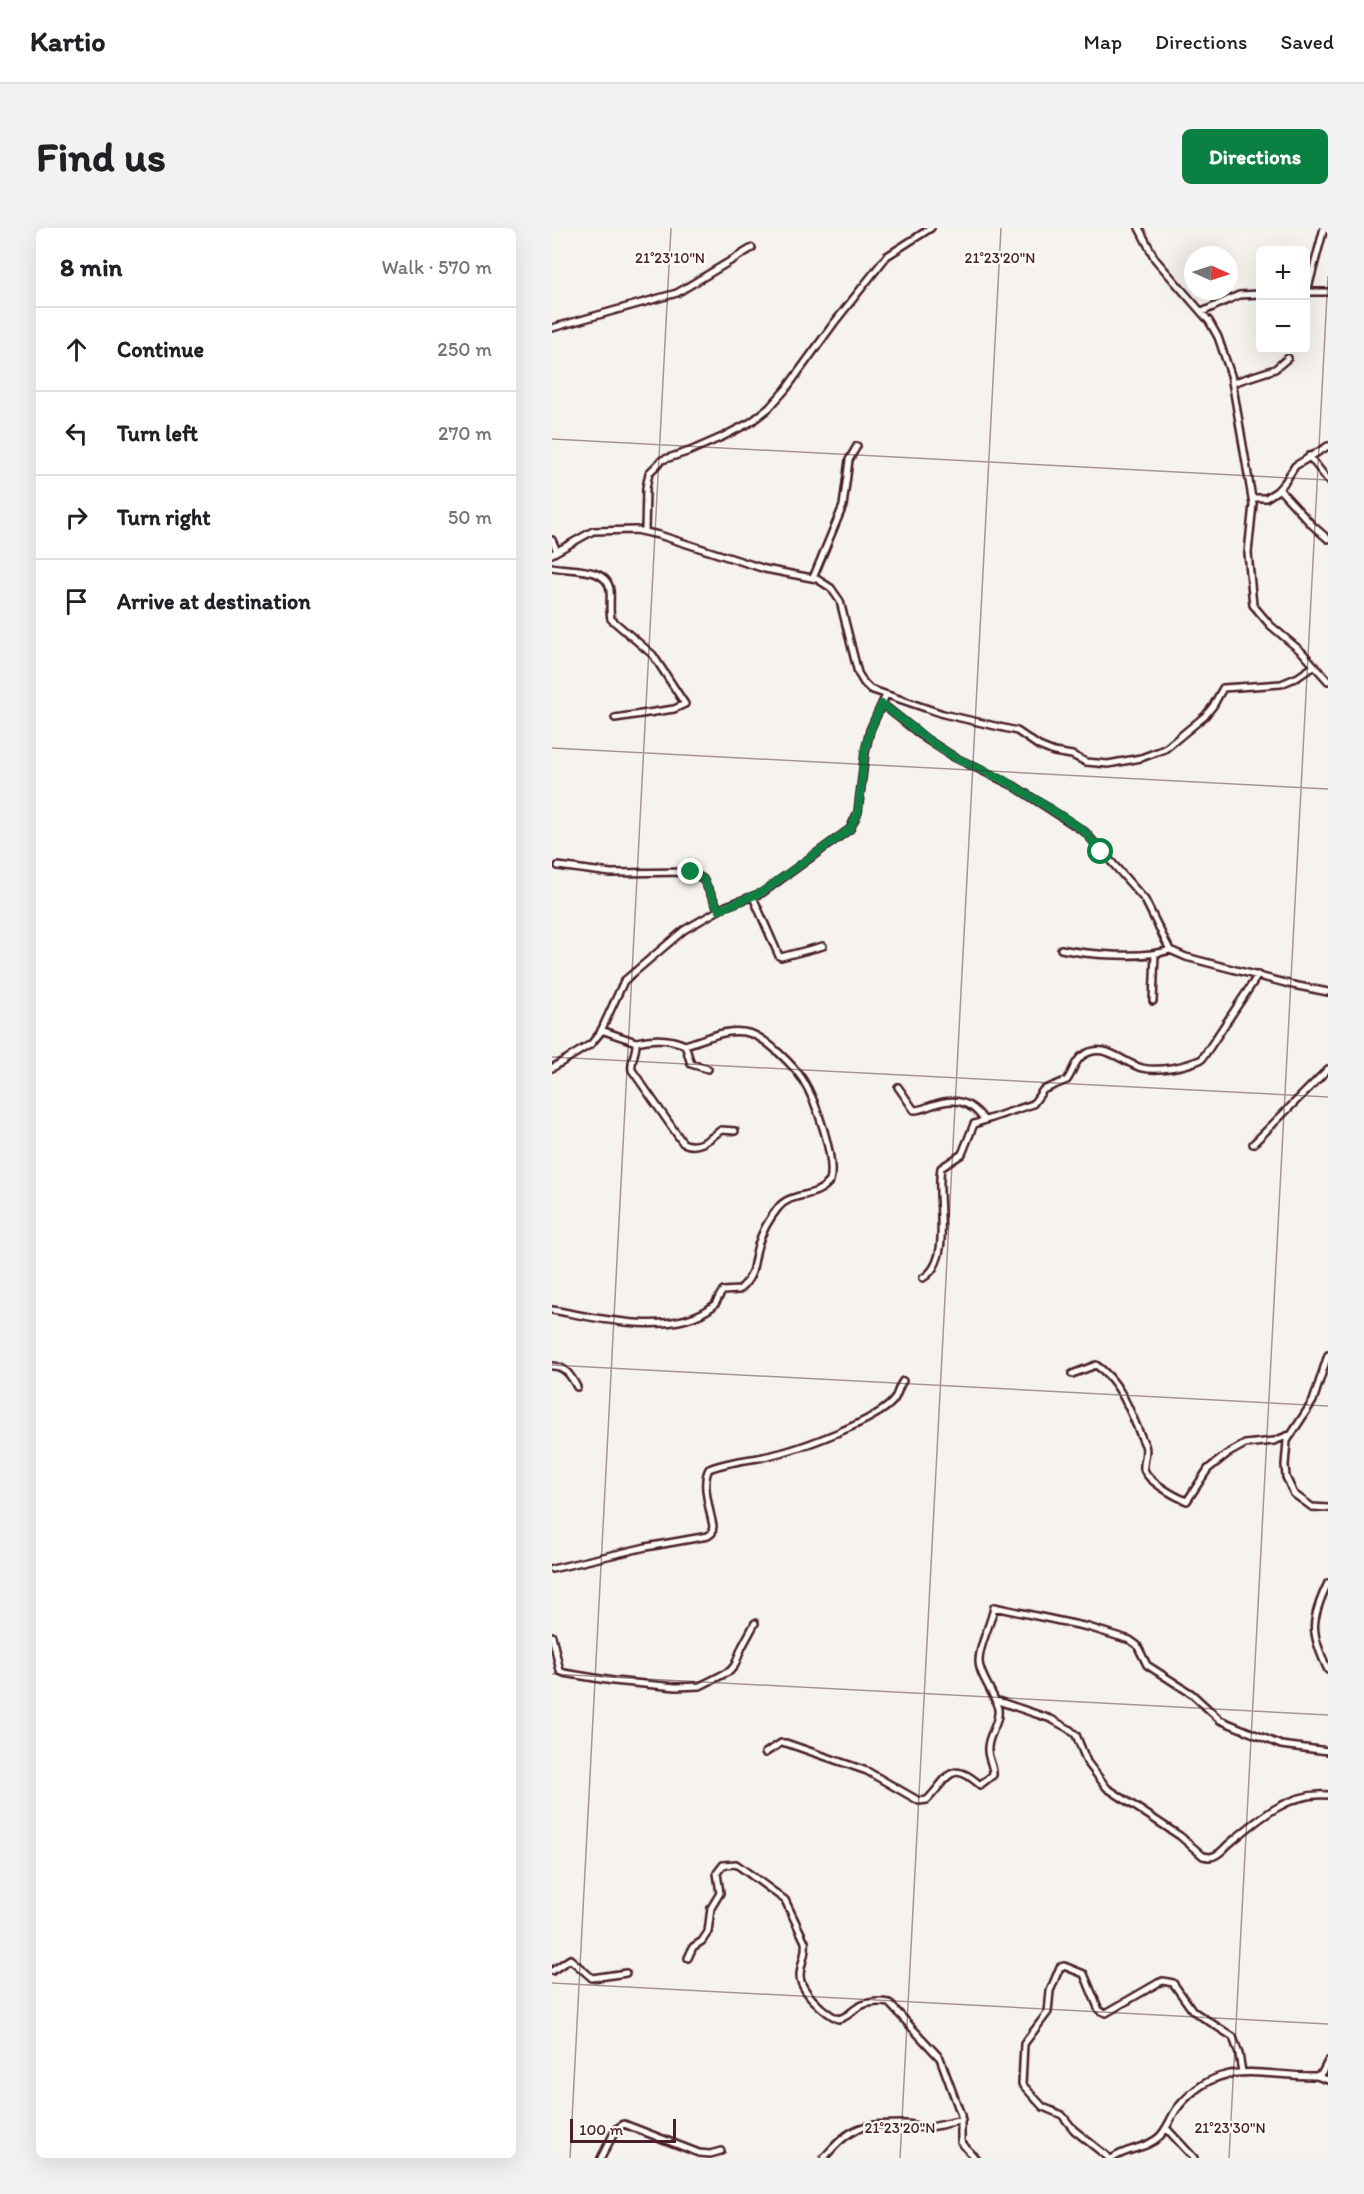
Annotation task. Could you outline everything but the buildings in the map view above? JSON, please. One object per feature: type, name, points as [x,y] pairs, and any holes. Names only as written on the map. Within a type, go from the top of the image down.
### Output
[{"type":"street","points":[[645,531],[646,488],[652,469],[662,460],[690,451],[751,422],[769,408],[887,256],[931,228]]},
{"type":"street","points":[[1139,228],[1155,259],[1180,290],[1202,312],[1218,337],[1232,383],[1252,498],[1248,553],[1253,605],[1270,625],[1302,652],[1328,681]]},
{"type":"street","points":[[1310,278],[1324,228]]},
{"type":"street","points":[[552,328],[677,293],[752,248]]},
{"type":"street","points":[[1310,292],[1328,292]]},
{"type":"street","points":[[1202,312],[1234,297],[1256,294]]},
{"type":"street","points":[[1232,383],[1275,369],[1288,358]]},
{"type":"street","points":[[813,578],[843,506],[849,460],[856,446]]},
{"type":"street","points":[[1252,498],[1266,498],[1280,489],[1295,466],[1328,446]]},
{"type":"street","points":[[1309,456],[1328,480]]},
{"type":"street","points":[[1280,489],[1312,525],[1328,539]]},
{"type":"street","points":[[552,540],[555,553],[593,531],[610,529],[645,531],[765,568],[813,578],[831,588],[840,601],[860,678],[870,689],[943,714],[1017,731],[1039,746],[1054,752],[1072,755],[1086,762],[1108,764],[1141,758],[1166,748],[1204,716],[1224,688],[1281,684],[1298,677],[1314,666]]},
{"type":"street","points":[[552,567],[592,572],[608,582],[611,618],[652,654],[685,704],[674,709],[615,718]]},
{"type":"street","points":[[552,1068],[586,1049],[601,1030],[627,978],[684,930],[719,910],[753,897],[850,829],[858,812],[865,748],[886,695]]},
{"type":"street","points":[[882,704],[954,757],[1014,786],[1085,832],[1145,900],[1170,950]]},
{"type":"street","points":[[558,866],[611,873],[691,872],[703,879],[719,910]]},
{"type":"street","points":[[753,897],[779,956],[823,946]]},
{"type":"street","points":[[1061,949],[1091,954],[1155,954],[1170,950],[1186,957],[1328,992]]},
{"type":"street","points":[[1153,1001],[1155,954]]},
{"type":"street","points":[[923,1278],[930,1274],[936,1266],[940,1247],[941,1168],[962,1154],[974,1124],[1033,1104],[1043,1090],[1067,1080],[1075,1063],[1086,1054],[1111,1052],[1143,1068],[1173,1066],[1202,1059],[1258,975]]},
{"type":"street","points":[[552,1310],[632,1323],[664,1324],[680,1322],[711,1308],[723,1291],[739,1290],[750,1279],[762,1233],[781,1204],[819,1191],[830,1181],[829,1149],[803,1081],[775,1051],[759,1038],[742,1032],[723,1033],[686,1045],[650,1038],[636,1042],[601,1030]]},
{"type":"street","points":[[636,1042],[637,1050],[631,1065],[632,1070],[683,1143],[696,1145],[708,1141],[721,1130],[735,1131]]},
{"type":"street","points":[[686,1045],[691,1064],[708,1069]]},
{"type":"street","points":[[1253,1144],[1328,1069]]},
{"type":"street","points":[[898,1087],[914,1110],[956,1100],[973,1107],[984,1120]]},
{"type":"street","points":[[1328,1355],[1313,1401],[1286,1447],[1285,1465],[1290,1489],[1312,1507],[1328,1508]]},
{"type":"street","points":[[552,1366],[556,1365],[566,1371],[578,1387]]},
{"type":"street","points":[[1072,1374],[1096,1365],[1112,1381],[1124,1397],[1147,1450],[1144,1467],[1147,1474],[1167,1491],[1187,1501],[1208,1469],[1227,1454],[1251,1443],[1274,1441],[1292,1434]]},
{"type":"street","points":[[552,1569],[646,1547],[708,1536],[712,1533],[713,1526],[706,1475],[709,1469],[805,1446],[862,1422],[893,1401],[903,1381]]},
{"type":"street","points":[[1328,1583],[1317,1607],[1314,1625],[1317,1647],[1328,1670]]},
{"type":"street","points":[[765,1753],[781,1743],[786,1743],[867,1772],[919,1801],[931,1796],[952,1772],[960,1771],[980,1785],[992,1778],[994,1770],[988,1750],[998,1721],[997,1706],[979,1660],[994,1607],[1088,1627],[1130,1640],[1137,1645],[1147,1665],[1192,1694],[1220,1720],[1281,1745],[1328,1751]]},
{"type":"street","points":[[552,1636],[555,1664],[560,1671],[574,1676],[676,1687],[700,1686],[730,1671],[755,1623]]},
{"type":"street","points":[[995,1700],[1052,1719],[1069,1729],[1077,1735],[1088,1762],[1107,1788],[1180,1836],[1203,1856],[1216,1855],[1278,1807],[1314,1794],[1328,1795]]},
{"type":"street","points":[[688,1958],[693,1947],[702,1941],[708,1932],[711,1908],[720,1893],[717,1873],[723,1865],[736,1864],[785,1900],[801,1929],[806,1949],[800,1975],[807,1994],[838,2019],[842,2019],[858,2007],[868,2003],[891,2004],[938,2055],[962,2120],[961,2142],[975,2158]]},
{"type":"street","points":[[552,1971],[570,1959],[592,1978],[626,1973]]},
{"type":"street","points":[[1242,2072],[1233,2037],[1193,2011],[1173,1983],[1163,1981],[1158,1983],[1106,2013],[1100,2010],[1084,1974],[1064,1966],[1060,1967],[1050,1991],[1048,2012],[1024,2044],[1022,2084],[1043,2107],[1062,2115],[1074,2130],[1111,2158],[1159,2137],[1178,2107],[1200,2086],[1227,2073],[1316,2076],[1328,2080]]},
{"type":"street","points":[[1316,2076],[1322,2073],[1328,2061]]},
{"type":"street","points":[[824,2158],[838,2141],[862,2126],[906,2124],[922,2128],[962,2120]]},
{"type":"street","points":[[601,2158],[616,2128],[624,2124],[699,2153],[711,2154],[721,2151]]},
{"type":"street","points":[[1166,2128],[1194,2158]]},
{"type":"route","points":[[691,872],[703,879],[712,901],[719,910],[756,896],[850,829],[858,812],[865,748],[870,730],[882,704],[954,757],[1006,781],[1076,825],[1085,832],[1101,852]]}]
